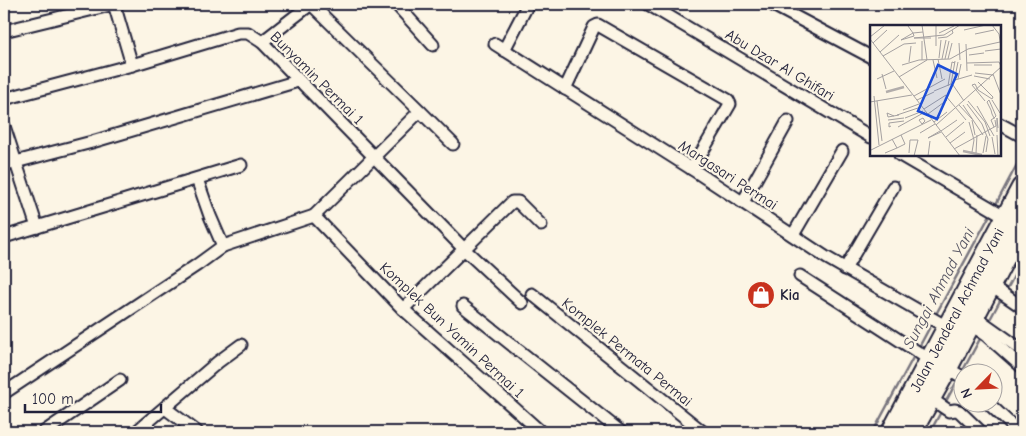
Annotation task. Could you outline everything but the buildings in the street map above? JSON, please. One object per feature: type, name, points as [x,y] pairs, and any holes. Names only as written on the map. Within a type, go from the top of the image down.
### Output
[{"type":"highway","name":"Jalan Jenderal Achmad Yani","points":[[892,432],[941,365],[981,326],[999,290],[1009,221],[1022,188]]},
{"type":"highway","name":"Jalan Jenderal Achmad Yani","points":[[910,432],[939,404],[941,365],[936,321],[1009,221]]},
{"type":"street","points":[[4,31],[114,4],[132,65]]},
{"type":"street","points":[[262,42],[311,4],[453,144]]},
{"type":"street","points":[[396,4],[433,45]]},
{"type":"street","name":"Margasari Permai","points":[[528,4],[499,47],[692,169],[792,236],[936,321]]},
{"type":"street","name":"Abu Dzar Al Ghifari","points":[[648,4],[870,136]]},
{"type":"street","points":[[773,5],[870,56]]},
{"type":"street","points":[[565,89],[594,27],[598,25],[728,100],[730,104],[692,169]]},
{"type":"street","name":"Bunyamin Permai 1","points":[[4,99],[132,65],[238,33],[248,33],[262,42],[464,250],[522,303]]},
{"type":"street","points":[[10,163],[92,142],[298,81]]},
{"type":"street","points":[[4,393],[223,246],[314,216],[420,111]]},
{"type":"street","points":[[743,202],[788,121]]},
{"type":"street","points":[[1001,125],[1022,136]]},
{"type":"street","points":[[4,126],[10,163],[37,226]]},
{"type":"street","points":[[792,236],[842,151]]},
{"type":"street","points":[[902,156],[1009,221]]},
{"type":"street","points":[[4,237],[241,165]]},
{"type":"street","points":[[197,179],[223,246]]},
{"type":"street","points":[[845,269],[893,187]]},
{"type":"street","points":[[403,309],[514,201],[518,202],[541,225]]},
{"type":"street","name":"Komplek Bun Yamin Permai 1","points":[[314,216],[403,309],[541,432]]},
{"type":"street","points":[[800,276],[941,365]]},
{"type":"street","points":[[999,290],[1022,307]]},
{"type":"street","name":"Komplek Permata Permai","points":[[532,294],[702,432]]},
{"type":"street","points":[[463,306],[621,432]]},
{"type":"street","points":[[981,326],[1022,350]]},
{"type":"street","points":[[981,326],[1022,367]]},
{"type":"street","points":[[144,430],[165,408],[218,362],[241,345]]},
{"type":"street","points":[[44,432],[120,380]]},
{"type":"street","points":[[939,404],[958,411],[981,432]]},
{"type":"street","points":[[165,408],[197,432]]},
{"type":"street","points":[[1000,414],[1019,432]]},
{"type":"waterway","name":"Sungai Ahmad Yani","points":[[995,206],[1022,155]]},
{"type":"waterway","name":"Sungai Ahmad Yani","points":[[935,316],[991,213]]},
{"type":"waterway","name":"Sungai Ahmad Yani","points":[[1005,293],[1022,261]]},
{"type":"waterway","name":"Sungai Ahmad Yani","points":[[988,323],[1002,297]]},
{"type":"waterway","name":"Sungai Ahmad Yani","points":[[918,349],[932,323]]},
{"type":"waterway","name":"Sungai Ahmad Yani","points":[[966,364],[981,337]]},
{"type":"waterway","name":"Sungai Ahmad Yani","points":[[873,432],[915,354]]},
{"type":"waterway","name":"Sungai Ahmad Yani","points":[[944,405],[954,386]]},
{"type":"waterway","name":"Sungai Ahmad Yani","points":[[930,432],[942,410]]},
{"type":"place","name":"Kia","points":[[761,295]]}]
